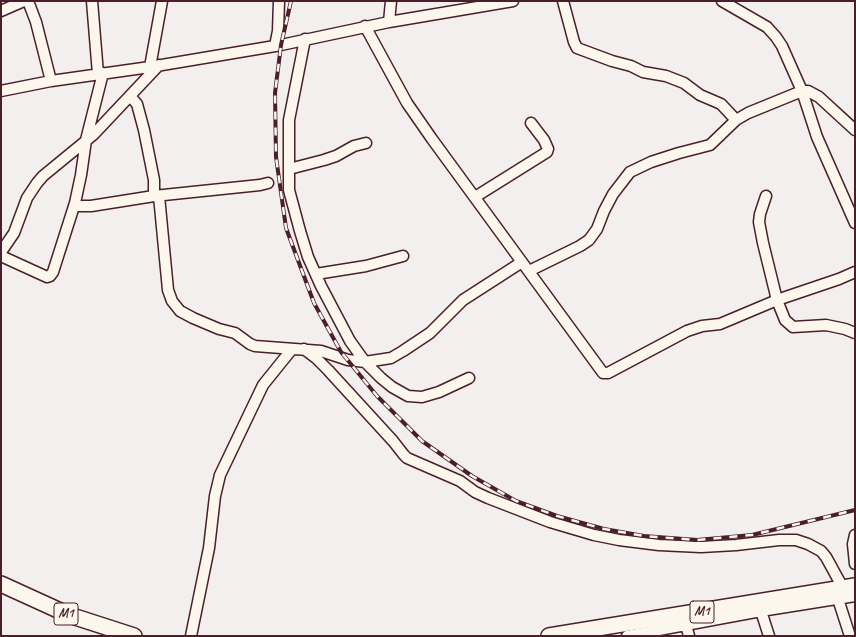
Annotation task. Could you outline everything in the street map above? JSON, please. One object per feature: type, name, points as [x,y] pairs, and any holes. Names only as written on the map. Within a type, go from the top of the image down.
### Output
[{"type":"main road","name":"M1","points":[[1,584],[69,616],[134,636]]},
{"type":"main road","name":"M1","points":[[549,636],[630,633],[848,593]]},
{"type":"street","points":[[1,11],[24,1]]},
{"type":"street","points":[[28,1],[36,22],[51,81]]},
{"type":"street","points":[[1,256],[48,277],[53,272],[74,206],[100,73],[92,1]]},
{"type":"street","points":[[1,252],[17,226],[27,198],[43,176],[105,123],[155,66],[162,1]]},
{"type":"street","points":[[275,46],[278,31],[278,1]]},
{"type":"street","points":[[389,22],[391,1]]},
{"type":"street","points":[[1,90],[275,46],[365,26],[513,1]]},
{"type":"street","points":[[563,1],[577,48],[612,61],[631,66],[644,72],[666,76],[684,83],[700,95],[721,104],[736,120]]},
{"type":"street","points":[[722,1],[767,27],[782,46],[802,91],[817,137],[855,223]]},
{"type":"street","points":[[365,26],[407,103],[599,368],[606,374],[687,331],[702,326],[720,324],[777,300],[855,272]]},
{"type":"street","points":[[305,39],[289,120],[289,190],[308,257],[316,274],[347,336],[365,362],[392,387],[408,396],[422,397],[439,392],[469,378]]},
{"type":"street","points":[[529,271],[589,240],[597,229],[613,194],[630,172],[636,168],[658,160],[710,145],[736,120],[748,113],[802,91],[812,92],[855,130]]},
{"type":"street","points":[[130,96],[137,104],[144,130],[157,196],[168,290],[172,301],[180,311],[219,329],[235,333],[250,344],[255,346],[328,352],[348,360],[365,362],[390,358],[403,351],[437,327],[463,300],[522,262]]},
{"type":"street","points":[[475,197],[547,152],[548,149],[544,140],[531,123]]},
{"type":"street","points":[[289,169],[336,156],[354,146],[366,143]]},
{"type":"street","points":[[74,206],[98,205],[157,196],[268,183]]},
{"type":"street","points":[[766,196],[759,222],[777,300],[785,320],[793,327],[826,325],[855,333]]},
{"type":"street","points":[[316,274],[366,266],[403,256]]},
{"type":"street","points":[[191,636],[207,554],[215,496],[220,475],[263,385],[292,349]]},
{"type":"street","points":[[304,349],[328,370],[404,455],[413,461],[460,481],[475,492],[488,498],[550,522],[594,535],[659,545],[701,547],[779,540],[796,540],[808,544],[821,551],[826,557],[848,593],[850,636]]},
{"type":"street","points":[[855,535],[853,544],[855,564]]},
{"type":"street","points":[[630,633],[686,625],[848,593]]},
{"type":"street","points":[[761,611],[769,636]]},
{"type":"street","points":[[686,625],[689,636]]},
{"type":"railway","points":[[291,1],[281,45],[275,93],[276,157],[286,228],[314,303],[341,352],[377,396],[422,441],[472,476],[516,501],[557,516],[604,529],[644,536],[697,540],[752,535],[855,510]]}]
